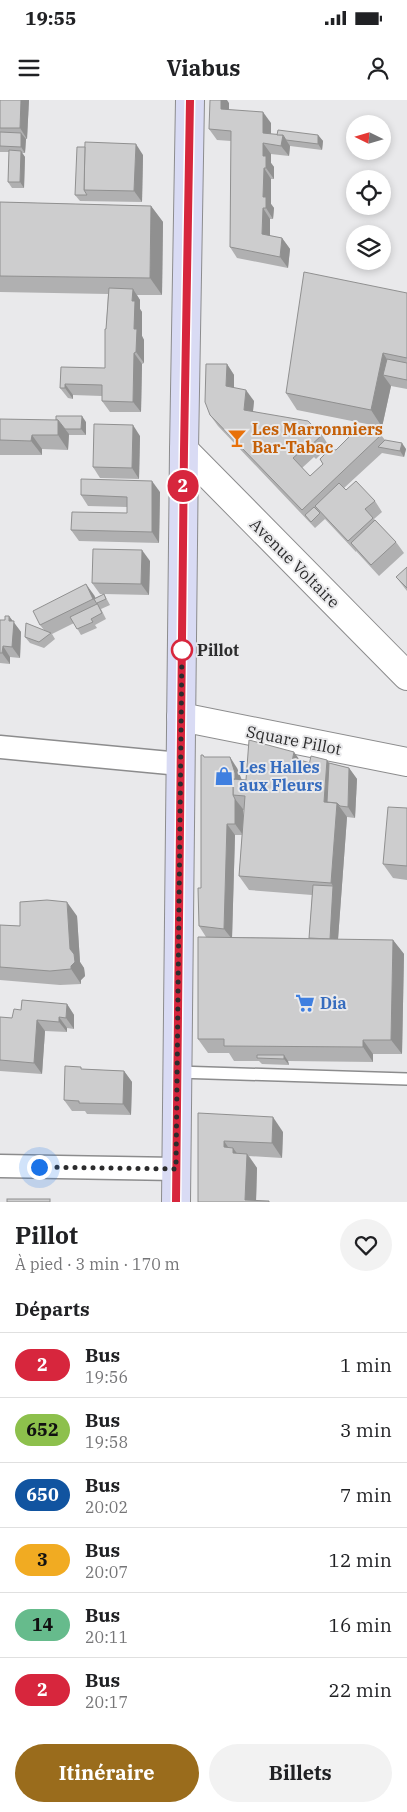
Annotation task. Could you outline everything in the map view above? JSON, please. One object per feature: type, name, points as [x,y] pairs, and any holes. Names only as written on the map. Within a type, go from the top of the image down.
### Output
[{"type":"main road","points":[[176,1202],[180,764],[190,100]]},
{"type":"street","name":"Avenue Voltaire","points":[[184,450],[407,676]]},
{"type":"street","name":"Square Pillot","points":[[181,718],[407,762]]},
{"type":"street","points":[[0,748],[180,764]]},
{"type":"street","points":[[0,1166],[176,1169]]},
{"type":"lane","points":[[177,1072],[407,1079]]},
{"type":"building","points":[[0,100],[21,100],[20,128],[0,128]]},
{"type":"building","points":[[210,100],[221,100],[221,109],[263,112],[263,133],[283,135],[281,146],[263,143],[263,156],[266,156],[266,168],[264,168],[263,197],[266,197],[266,208],[263,208],[262,234],[282,238],[280,257],[230,247],[231,131],[209,129]]},
{"type":"building","points":[[278,130],[318,135],[318,144],[286,140],[283,135],[277,135]]},
{"type":"building","points":[[0,132],[21,133],[21,147],[0,146]]},
{"type":"building","points":[[85,142],[136,144],[134,191],[84,190]]},
{"type":"building","points":[[77,147],[85,147],[84,190],[87,195],[75,195]]},
{"type":"building","points":[[9,150],[21,151],[20,182],[8,182]]},
{"type":"building","points":[[0,202],[151,206],[150,278],[0,276]]},
{"type":"building","points":[[304,272],[407,293],[407,358],[383,353],[371,410],[286,393]]},
{"type":"building","points":[[109,288],[133,289],[132,301],[135,301],[134,329],[137,329],[136,352],[134,353],[133,402],[102,401],[102,385],[65,384],[65,388],[60,388],[61,367],[105,368],[105,329]]},
{"type":"building","points":[[387,359],[407,363],[407,380],[383,375]]},
{"type":"building","points":[[206,364],[227,364],[226,386],[246,390],[244,410],[308,421],[322,435],[293,458],[310,476],[323,464],[320,459],[330,449],[336,450],[356,430],[381,435],[302,510],[210,415],[205,402]]},
{"type":"building","points":[[56,416],[82,416],[81,429],[65,429],[56,420]]},
{"type":"building","points":[[0,419],[58,420],[58,435],[32,435],[31,441],[0,440]]},
{"type":"building","points":[[94,424],[133,425],[132,468],[93,467]]},
{"type":"building","points":[[385,440],[402,443],[400,451],[378,447]]},
{"type":"building","points":[[81,479],[152,481],[152,532],[71,530],[72,512],[127,513],[127,497],[81,495]]},
{"type":"building","points":[[356,481],[375,501],[365,509],[373,518],[348,541],[315,506],[339,483],[346,490]]},
{"type":"building","points":[[314,507],[320,513],[311,522],[305,515]]},
{"type":"building","points":[[375,520],[396,542],[371,565],[351,543]]},
{"type":"building","points":[[93,549],[142,550],[141,584],[92,583]]},
{"type":"building","points":[[407,567],[407,588],[396,577]]},
{"type":"building","points":[[86,584],[93,599],[40,625],[33,611]]},
{"type":"building","points":[[104,594],[106,599],[97,603],[102,613],[91,619],[93,622],[77,629],[70,617],[97,604],[94,599]]},
{"type":"building","points":[[5,616],[9,616],[9,621],[14,621],[12,647],[3,646],[2,653],[0,653],[0,620],[5,620]]},
{"type":"building","points":[[26,623],[51,633],[39,642],[25,637]]},
{"type":"building","points":[[249,740],[294,752],[291,766],[308,770],[311,756],[327,760],[324,802],[337,803],[331,883],[239,876],[245,796],[233,795],[233,779],[246,780]]},
{"type":"building","points":[[201,755],[204,757],[230,757],[235,773],[233,795],[235,799],[235,824],[227,824],[224,929],[199,926],[198,888],[201,888]]},
{"type":"building","points":[[300,760],[310,763],[308,770],[298,767]]},
{"type":"building","points":[[329,763],[349,768],[348,807],[327,802]]},
{"type":"building","points":[[388,807],[407,808],[407,866],[383,864]]},
{"type":"building","points":[[313,885],[333,886],[330,939],[309,938]]},
{"type":"building","points":[[47,900],[67,902],[70,949],[74,954],[75,962],[71,969],[50,971],[0,967],[0,925],[20,926],[20,902]]},
{"type":"building","name":"Dia","points":[[198,937],[393,940],[391,1040],[363,1040],[363,1047],[224,1046],[224,1039],[198,1039]]},
{"type":"building","points":[[22,1000],[67,1004],[66,1018],[59,1017],[59,1022],[37,1020],[34,1063],[0,1060],[0,1017],[12,1018],[14,1009],[21,1010]]},
{"type":"building","points":[[257,1055],[284,1055],[284,1059],[257,1058]]},
{"type":"building","points":[[65,1066],[81,1067],[81,1069],[124,1071],[123,1104],[79,1103],[79,1101],[64,1100]]},
{"type":"building","points":[[198,1113],[273,1117],[272,1143],[224,1141],[224,1147],[233,1148],[233,1153],[247,1154],[245,1200],[269,1202],[198,1202]]},
{"type":"building","points":[[7,1199],[50,1199],[50,1202],[7,1202]]},
{"type":"bus line","name":"2","points":[[176,1202],[184,450],[190,100]]},
{"type":"place","name":"Les Marronniers Bar-Tabac","points":[[237,438]]},
{"type":"place","name":"Pillot","points":[[182,650]]},
{"type":"place","name":"Les Halles aux Fleurs","points":[[224,776]]},
{"type":"place","name":"Dia","points":[[305,1003]]},
{"type":"route","points":[[39,1167],[176,1169],[182,644],[182,650]]}]
